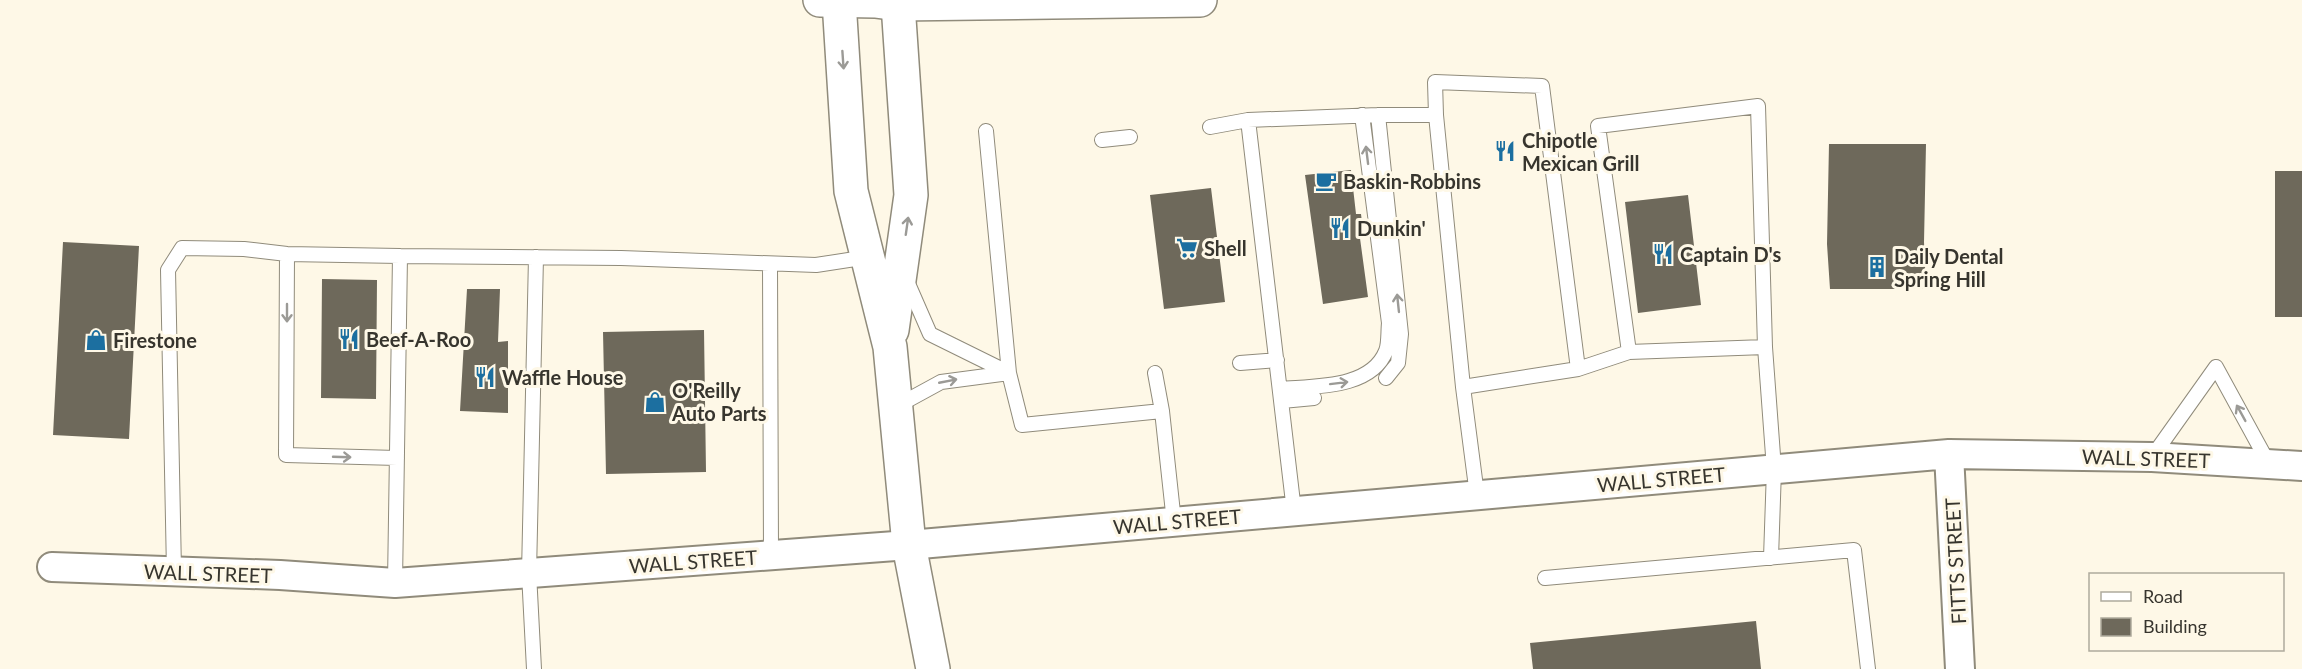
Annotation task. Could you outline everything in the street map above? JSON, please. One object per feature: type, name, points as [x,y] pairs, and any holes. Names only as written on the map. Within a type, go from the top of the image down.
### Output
[{"type":"street","points":[[933,669],[909,545],[890,347],[851,190],[832,0],[898,2],[1200,0]]},
{"type":"street","points":[[890,347],[911,195],[898,2]]},
{"type":"street","name":"WALL STREET","points":[[52,567],[280,575],[395,583],[909,545],[1949,454],[2152,457],[2302,466]]},
{"type":"street","name":"FITTS STREET","points":[[1949,454],[1960,669]]},
{"type":"lane","points":[[1477,495],[1463,387],[1436,115],[1435,82],[1542,86],[1578,369]]},
{"type":"lane","points":[[1629,352],[1598,126],[1758,106],[1765,347],[1774,469],[1771,558]]},
{"type":"lane","points":[[1378,115],[1401,334],[1398,363],[1386,378]]},
{"type":"lane","points":[[1210,127],[1248,120],[1436,115]]},
{"type":"lane","points":[[1281,395],[1347,382],[1368,375],[1386,352],[1389,323],[1362,116]]},
{"type":"lane","points":[[1248,120],[1294,511]]},
{"type":"lane","points":[[986,131],[1009,373],[1022,425],[1162,411]]},
{"type":"lane","points":[[1102,140],[1130,137]]},
{"type":"lane","points":[[174,571],[168,270],[182,248],[244,249],[287,254],[536,257],[816,265],[868,257]]},
{"type":"lane","points":[[287,254],[286,455],[397,458]]},
{"type":"lane","points":[[395,583],[400,256]]},
{"type":"lane","points":[[534,669],[529,573],[536,257]]},
{"type":"lane","points":[[770,264],[771,555]]},
{"type":"lane","points":[[901,267],[930,334],[1009,373]]},
{"type":"lane","points":[[1463,387],[1578,369],[1629,352],[1765,347]]},
{"type":"lane","points":[[1240,363],[1277,360]]},
{"type":"lane","points":[[2152,457],[2216,368],[2269,464]]},
{"type":"lane","points":[[896,407],[941,382],[1009,373]]},
{"type":"lane","points":[[1155,373],[1162,411],[1174,522]]},
{"type":"lane","points":[[1281,395],[1314,398]]},
{"type":"lane","points":[[1545,578],[1854,550],[1868,669]]},
{"type":"building","points":[[1829,144],[1926,144],[1924,242],[1926,289],[1830,289],[1827,244]]},
{"type":"building","points":[[1351,170],[1356,214],[1361,214],[1363,231],[1359,231],[1368,297],[1323,304],[1305,175]]},
{"type":"building","points":[[2275,171],[2302,171],[2302,317],[2275,317]]},
{"type":"building","name":"Shell","points":[[1211,188],[1225,302],[1164,309],[1150,195]]},
{"type":"building","name":"Captain D's","points":[[1688,195],[1701,305],[1638,313],[1625,202]]},
{"type":"building","name":"Firestone","points":[[63,242],[139,246],[129,439],[53,435]]},
{"type":"building","name":"Beef-A-Roo","points":[[322,279],[377,280],[376,399],[321,398]]},
{"type":"building","name":"Waffle House","points":[[467,289],[500,289],[498,342],[508,341],[508,413],[460,411]]},
{"type":"building","name":"O'Reilly Auto Parts","points":[[704,330],[706,472],[606,474],[603,332]]},
{"type":"building","points":[[1756,621],[1761,669],[1533,669],[1530,643]]},
{"type":"place","name":"Chipotle Mexican Grill","points":[[1505,151]]},
{"type":"place","name":"Baskin-Robbins","points":[[1326,181]]},
{"type":"place","name":"Dunkin'","points":[[1340,228]]},
{"type":"place","name":"Shell","points":[[1187,248]]},
{"type":"place","name":"Captain D's","points":[[1663,254]]},
{"type":"place","name":"Daily Dental Spring Hill","points":[[1877,267]]},
{"type":"place","name":"Beef-A-Roo","points":[[349,339]]},
{"type":"place","name":"Firestone","points":[[96,340]]},
{"type":"place","name":"Waffle House","points":[[485,377]]},
{"type":"place","name":"O'Reilly Auto Parts","points":[[655,402]]}]
